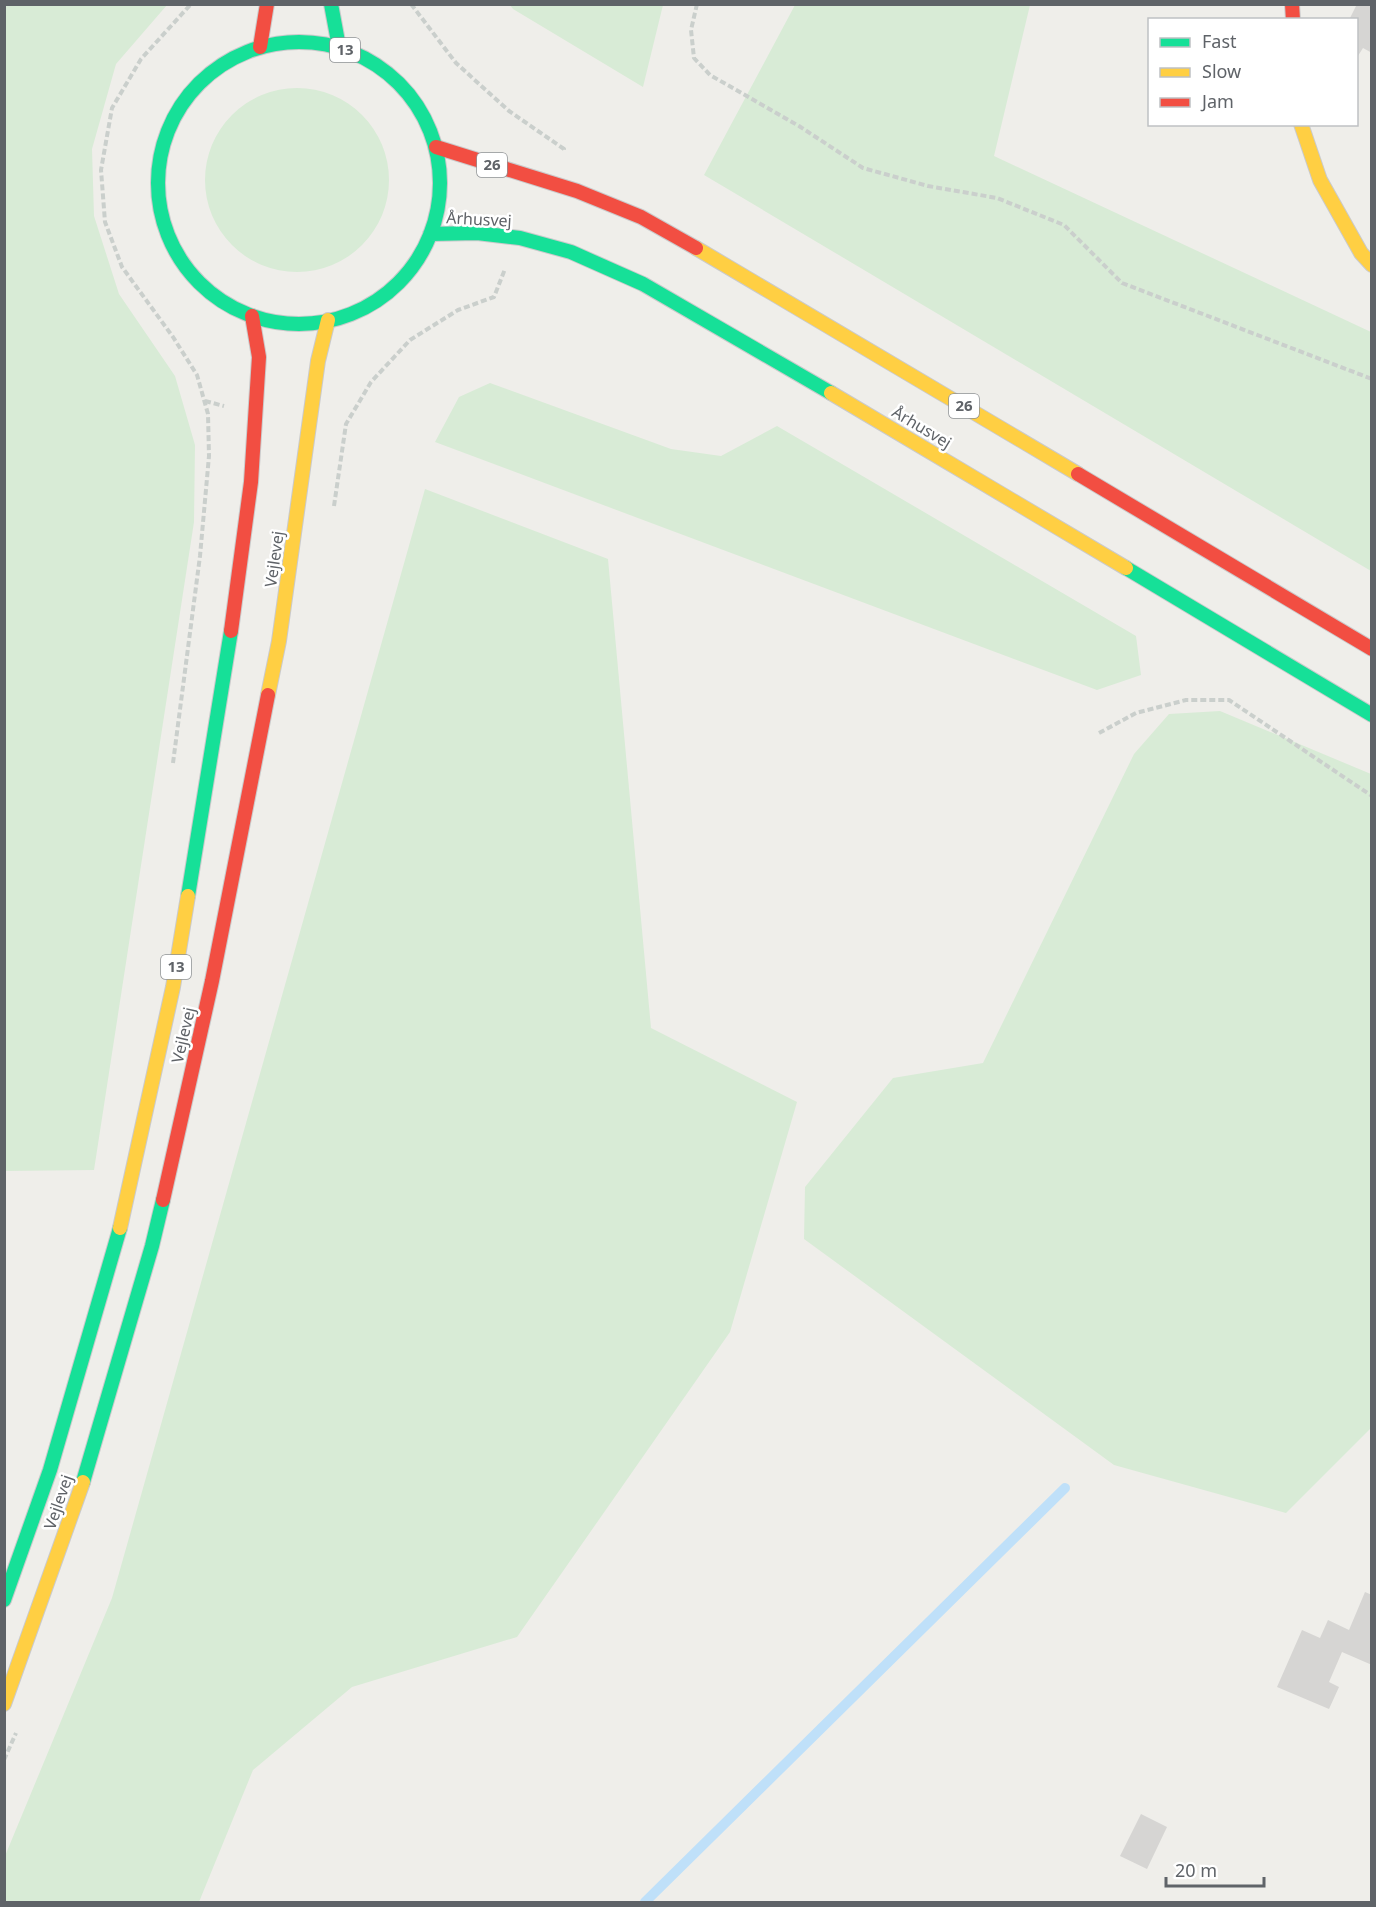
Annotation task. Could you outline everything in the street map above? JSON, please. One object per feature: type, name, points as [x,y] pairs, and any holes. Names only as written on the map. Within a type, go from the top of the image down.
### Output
[{"type":"main road","points":[[260,47],[267,4]]},
{"type":"main road","name":"13","points":[[331,4],[339,47]]},
{"type":"main road","name":"13","points":[[299,42],[339,47],[372,62],[400,85],[422,114],[436,147],[440,177],[438,206],[430,234],[414,265],[390,290],[361,309],[328,320],[290,323],[252,316],[223,302],[198,281],[178,256],[165,226],[158,195],[159,163],[167,131],[182,103],[204,79],[230,59],[260,47],[299,42]]},
{"type":"main road","points":[[1302,126],[1320,180],[1371,265]]},
{"type":"main road","name":"26","points":[[436,147],[577,191],[641,217],[721,262],[1371,649]]},
{"type":"main road","name":"Århusvej","points":[[430,234],[477,233],[520,238],[571,252],[643,284],[743,340],[1371,715]]},
{"type":"main road","name":"Vejlevej","points":[[4,1600],[50,1470],[118,1239],[173,987],[230,640],[251,482],[259,357],[252,316]]},
{"type":"main road","name":"Vejlevej","points":[[4,1704],[85,1476],[154,1235],[212,981],[279,641],[318,361],[328,320]]},
{"type":"path","points":[[173,763],[200,556],[208,456],[208,414],[197,375],[122,267],[105,222],[100,170],[112,108],[141,59],[191,4]]},
{"type":"path","points":[[411,4],[456,63],[509,111],[564,149],[548,182]]},
{"type":"path","points":[[698,4],[691,30],[694,58],[710,75],[800,126],[863,168],[928,186],[997,198],[1064,225],[1122,283],[1371,379]]},
{"type":"path","points":[[333,511],[346,424],[371,382],[410,340],[458,310],[494,297],[520,238]]},
{"type":"path","points":[[1099,733],[1136,713],[1186,700],[1229,700],[1371,796]]},
{"type":"path","points":[[4,1760],[18,1728]]},
{"type":"green space","points":[[4,5],[167,5],[116,64],[92,149],[94,216],[119,294],[175,376],[195,445],[194,522],[94,1170],[5,1171]]},
{"type":"green space","points":[[510,5],[663,5],[643,87],[513,9]]},
{"type":"green space","points":[[795,5],[1030,5],[994,156],[1371,332],[1371,571],[704,175]]},
{"type":"green space","points":[[297,88],[332,95],[348,103],[362,115],[374,129],[382,145],[389,180],[382,215],[374,231],[362,245],[348,257],[332,265],[297,272],[262,265],[246,257],[232,245],[220,231],[212,215],[205,180],[212,145],[220,129],[232,115],[246,103],[262,95]]},
{"type":"green space","points":[[490,383],[671,449],[721,456],[777,426],[1136,636],[1141,675],[1097,690],[435,442],[459,397]]},
{"type":"green space","points":[[425,489],[608,559],[651,1028],[797,1102],[730,1332],[517,1637],[352,1687],[253,1770],[199,1902],[5,1902],[5,1856],[112,1598]]},
{"type":"green space","points":[[1220,711],[1371,774],[1371,1428],[1286,1513],[1114,1465],[804,1239],[805,1187],[893,1078],[983,1063],[1134,754],[1169,714]]},
{"type":"building","points":[[1357,4],[1372,4],[1372,53],[1363,48],[1358,56],[1358,18],[1350,18]]},
{"type":"building","points":[[1365,1592],[1372,1595],[1372,1665],[1342,1652],[1329,1682],[1339,1687],[1329,1709],[1277,1687],[1302,1630],[1320,1638],[1328,1620],[1349,1630]]},
{"type":"building","points":[[1141,1814],[1167,1827],[1147,1869],[1120,1856]]},
{"type":"waterway","points":[[645,1902],[1065,1488]]},
{"type":"traffic: fast","points":[[331,4],[339,47]]},
{"type":"traffic: fast","points":[[299,42],[326,45],[353,53],[388,74],[408,94],[429,129],[437,156],[440,183],[437,210],[429,237],[408,272],[388,292],[353,313],[326,321],[299,324],[272,321],[245,313],[210,292],[190,272],[169,237],[161,210],[158,183],[161,156],[169,129],[190,94],[210,74],[245,53],[272,45],[299,42]]},
{"type":"traffic: fast","points":[[430,234],[477,233],[520,238],[571,252],[643,284],[831,393]]},
{"type":"traffic: fast","points":[[1126,568],[1372,715]]},
{"type":"traffic: fast","points":[[188,896],[231,631]]},
{"type":"traffic: fast","points":[[83,1482],[152,1246],[163,1200]]},
{"type":"traffic: fast","points":[[4,1600],[50,1470],[120,1228]]},
{"type":"traffic: slow","points":[[1302,126],[1320,180],[1361,253],[1372,265]]},
{"type":"traffic: slow","points":[[696,248],[1078,474]]},
{"type":"traffic: slow","points":[[268,695],[279,641],[318,361],[328,320]]},
{"type":"traffic: slow","points":[[831,393],[1126,568]]},
{"type":"traffic: slow","points":[[120,1228],[173,987],[188,896]]},
{"type":"traffic: slow","points":[[4,1704],[83,1482]]},
{"type":"traffic: jam","points":[[260,47],[267,4]]},
{"type":"traffic: jam","points":[[1292,4],[1293,18]]},
{"type":"traffic: jam","points":[[436,147],[577,191],[641,217],[696,248]]},
{"type":"traffic: jam","points":[[231,631],[251,482],[259,357],[252,316]]},
{"type":"traffic: jam","points":[[1078,474],[1372,649]]},
{"type":"traffic: jam","points":[[163,1200],[212,981],[268,695]]}]
